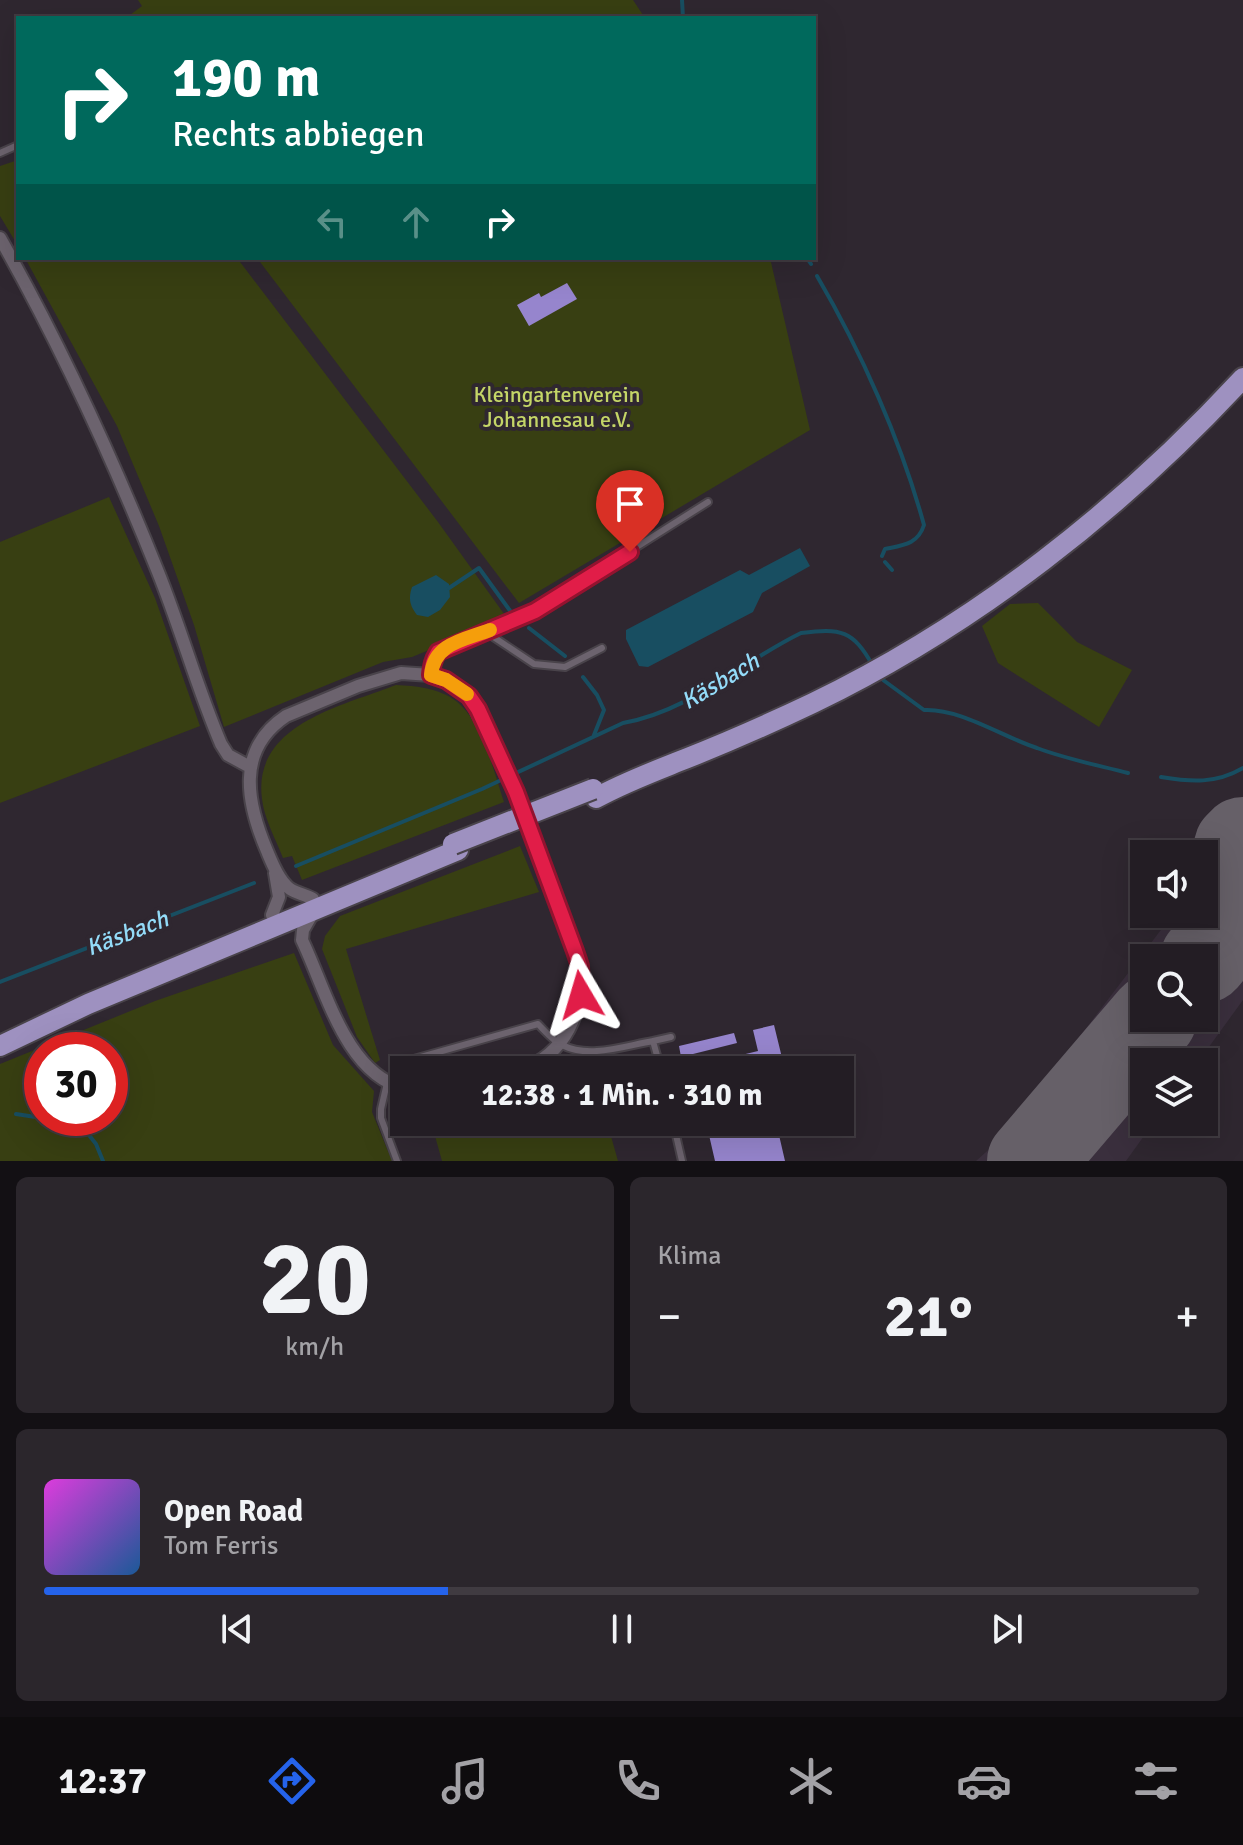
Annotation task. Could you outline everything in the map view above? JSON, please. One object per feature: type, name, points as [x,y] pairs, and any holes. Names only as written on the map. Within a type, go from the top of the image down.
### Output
[{"type":"main road","points":[[0,1033],[268,922],[622,784],[816,701],[929,638],[1001,591],[1069,540],[1144,477],[1243,378]]},
{"type":"main road","points":[[0,1046],[268,922]]},
{"type":"street","points":[[0,238],[46,319],[90,409],[159,575],[221,744],[228,755],[250,767]]},
{"type":"street","points":[[390,1084],[365,1067],[354,1054],[302,940],[314,904],[290,889],[272,862],[254,820],[248,786],[250,767],[261,741],[276,722],[386,676],[415,672],[431,675],[446,680],[469,696],[516,792],[580,966],[581,995],[576,1018],[559,1044],[545,1056]]},
{"type":"street","points":[[272,862],[279,897],[268,922],[302,940]]},
{"type":"lane","points":[[431,675],[438,652],[535,611],[708,502]]},
{"type":"lane","points":[[486,632],[534,664],[565,667],[602,648]]},
{"type":"lane","points":[[397,1161],[381,1118],[381,1103],[387,1083],[403,1062],[538,1024],[559,1044],[579,1051],[654,1044],[671,1037]]},
{"type":"lane","points":[[654,1044],[657,1056]]},
{"type":"lane","points":[[676,1136],[682,1161]]},
{"type":"shaded area","points":[[1243,799],[1243,1000],[1208,1048],[1130,1048],[1130,1136],[1144,1136],[1126,1161],[976,1161],[1005,1135],[1130,971],[1130,1032],[1218,1032],[1218,944],[1150,944],[1162,928],[1218,928],[1218,840],[1207,840],[1210,824]]},
{"type":"green space","points":[[138,0],[633,0],[644,16],[129,16],[142,6]]},
{"type":"green space","points":[[16,161],[16,243],[0,216],[0,166]]},
{"type":"green space","points":[[26,260],[239,260],[507,618],[412,657],[383,662],[224,727],[194,625],[159,526],[117,426]]},
{"type":"green space","name":"Kleingartenverein Johannesau e.V.","points":[[259,260],[770,260],[810,430],[519,603]]},
{"type":"green space","points":[[109,497],[155,598],[200,726],[0,803],[0,542]]},
{"type":"green space","points":[[1038,603],[1077,642],[1132,670],[1099,727],[998,663],[982,626],[1010,604]]},
{"type":"green space","points":[[396,685],[435,690],[456,701],[465,710],[486,748],[504,802],[302,880],[292,856],[283,858],[263,806],[263,773],[271,752],[305,722]]},
{"type":"green space","points":[[520,846],[539,892],[346,949],[380,1060],[375,1063],[357,1037],[322,949],[325,936],[340,916]]},
{"type":"green space","points":[[294,953],[333,1045],[374,1091],[372,1112],[392,1161],[0,1161],[0,1064],[24,1054],[24,1136],[128,1136],[128,1032],[79,1032],[155,1001]]},
{"type":"green space","points":[[435,1136],[611,1136],[618,1161],[442,1161]]},
{"type":"water","points":[[800,548],[810,566],[762,593],[753,612],[648,667],[639,666],[626,639],[626,630],[740,570],[749,575]]},
{"type":"water","points":[[436,575],[449,584],[450,597],[440,610],[428,617],[417,615],[410,602],[412,587]]},
{"type":"building","points":[[567,283],[577,299],[529,326],[517,305]]},
{"type":"building","points":[[774,1025],[782,1056],[737,1056],[758,1051],[753,1030]]},
{"type":"building","points":[[734,1033],[737,1043],[685,1056],[681,1056],[679,1046]]},
{"type":"building","points":[[709,1136],[779,1136],[785,1161],[715,1161]]},
{"type":"waterway","points":[[682,0],[683,16]]},
{"type":"waterway","points":[[808,260],[811,264]]},
{"type":"waterway","points":[[817,276],[878,397],[904,461],[924,525],[914,540],[885,549],[882,556]]},
{"type":"waterway","points":[[885,562],[892,570]]},
{"type":"waterway","points":[[449,588],[479,568],[511,612]]},
{"type":"waterway","points":[[529,628],[565,656]]},
{"type":"waterway","name":"Käsbach","points":[[296,866],[482,789],[623,723],[671,708],[801,633],[826,631],[844,634],[859,645],[873,666]]},
{"type":"waterway","points":[[583,677],[604,710],[594,735]]},
{"type":"waterway","name":"Käsbach","points":[[879,677],[924,710],[967,718],[1048,752],[1128,773]]},
{"type":"waterway","name":"Käsbach","points":[[1161,777],[1203,780],[1223,777],[1243,768]]},
{"type":"waterway","name":"Käsbach","points":[[0,982],[254,883]]},
{"type":"waterway","points":[[16,1114],[24,1115]]},
{"type":"waterway","points":[[90,1136],[103,1161]]},
{"type":"runway","points":[[1238,846],[1243,841]]},
{"type":"runway","points":[[1217,944],[1243,913]]},
{"type":"runway","points":[[1031,1161],[1141,1032]]},
{"type":"slow traffic","points":[[467,694],[446,680],[431,675],[433,661],[438,652],[490,630]]},
{"type":"route","points":[[581,995],[580,966],[563,915],[495,743],[469,696],[446,680],[431,675],[438,652],[535,611],[630,552]]}]
